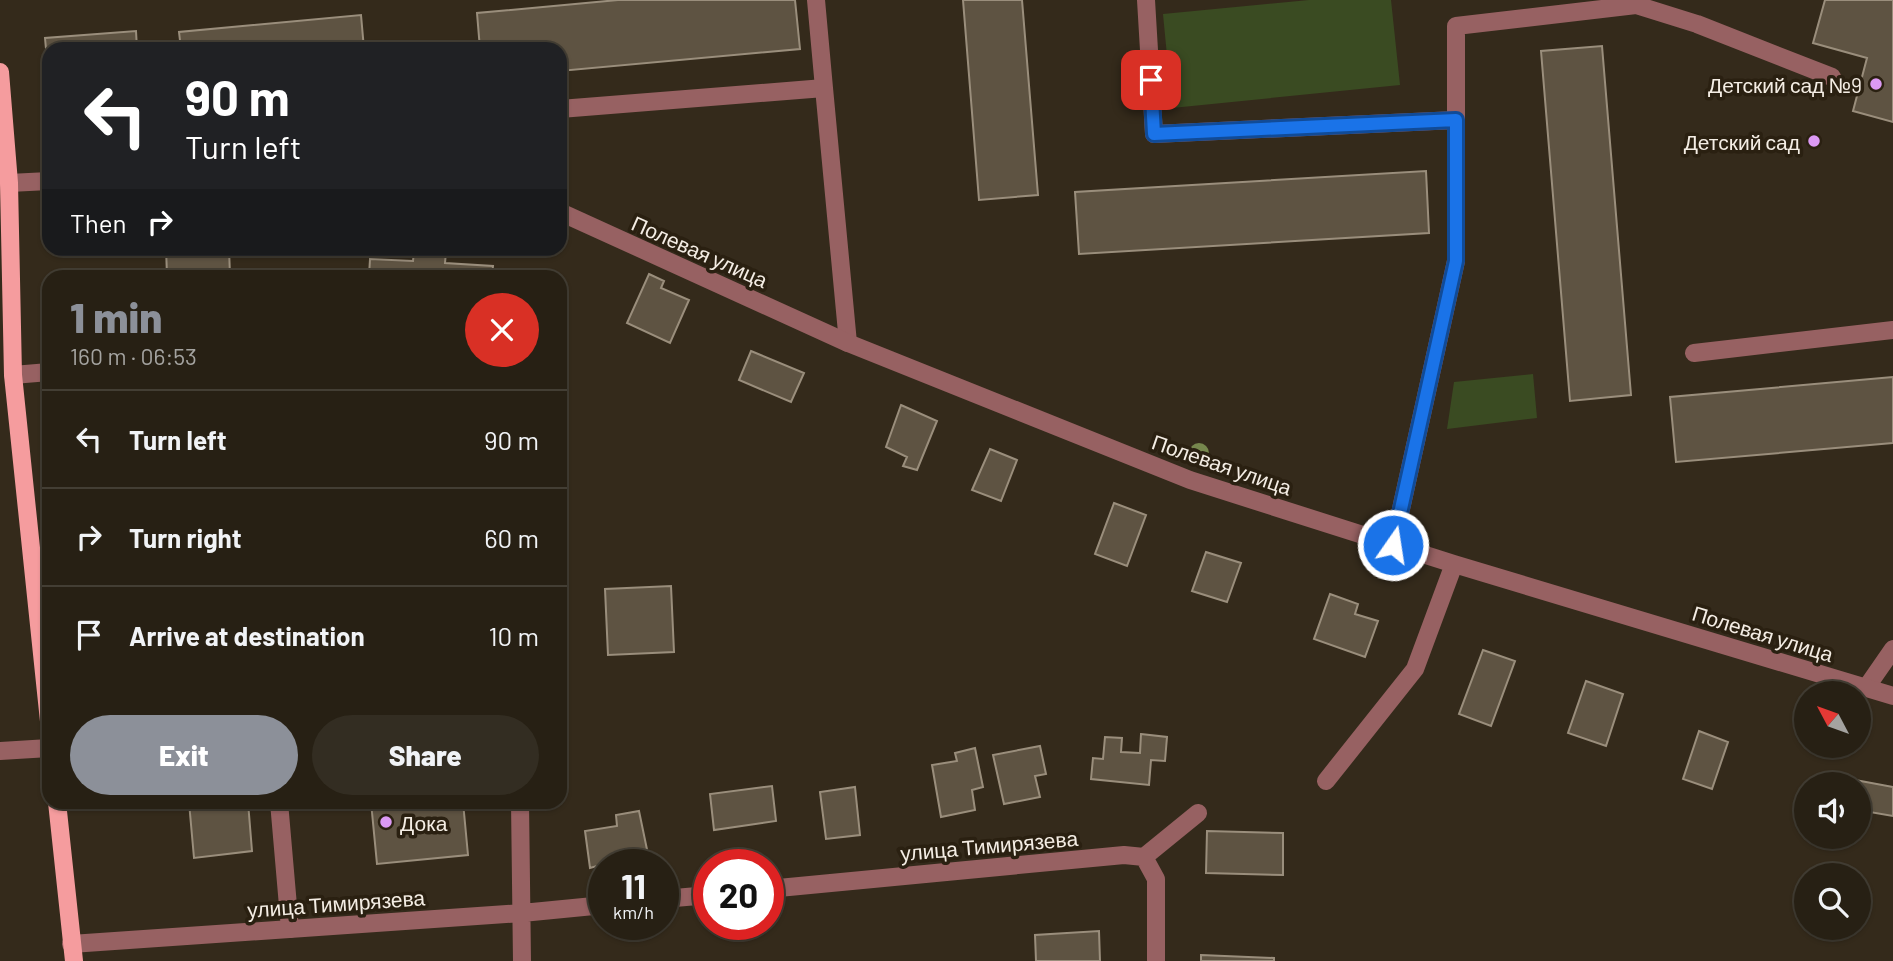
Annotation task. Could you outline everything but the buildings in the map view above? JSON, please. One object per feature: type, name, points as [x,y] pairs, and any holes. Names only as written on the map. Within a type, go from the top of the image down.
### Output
[{"type":"main road","points":[[0,72],[9,183],[13,375],[42,654]]},
{"type":"main road","points":[[58,809],[72,952]]},
{"type":"street","points":[[816,0],[848,343]]},
{"type":"street","points":[[1146,0],[1154,134],[1456,120]]},
{"type":"street","points":[[1393,545],[1456,261],[1455,26],[1636,2],[1832,77]]},
{"type":"street","points":[[567,108],[824,88]]},
{"type":"street","points":[[9,183],[42,181]]},
{"type":"street","name":"Полевая улица","points":[[567,215],[848,343],[1190,480],[1454,564],[1843,681]]},
{"type":"street","points":[[1695,353],[1893,330]]},
{"type":"street","points":[[13,375],[42,373]]},
{"type":"street","points":[[1326,781],[1415,669],[1454,564]]},
{"type":"street","points":[[1871,681],[1893,649]]},
{"type":"street","name":"Полевая улица","points":[[1871,689],[1893,696]]},
{"type":"street","points":[[0,751],[42,748]]},
{"type":"street","points":[[280,809],[290,929]]},
{"type":"street","points":[[520,809],[522,961]]},
{"type":"street","points":[[1156,961],[1156,878],[1144,858],[1198,813]]},
{"type":"street","name":"улица Тимирязева","points":[[784,887],[1124,855],[1144,858]]},
{"type":"street","name":"улица Тимирязева","points":[[72,952],[290,929],[588,907]]},
{"type":"green space","points":[[1309,0],[1391,0],[1400,85],[1172,108],[1163,14]]},
{"type":"green space","points":[[1533,374],[1537,418],[1447,429],[1454,382]]},
{"type":"place","name":"Детский сад №9","points":[[1876,84]]},
{"type":"place","name":"Детский сад","points":[[1814,141]]},
{"type":"place","name":"Дока","points":[[386,822]]},
{"type":"route","points":[[1151,80],[1154,134],[1456,120],[1456,261],[1393,545]]}]
